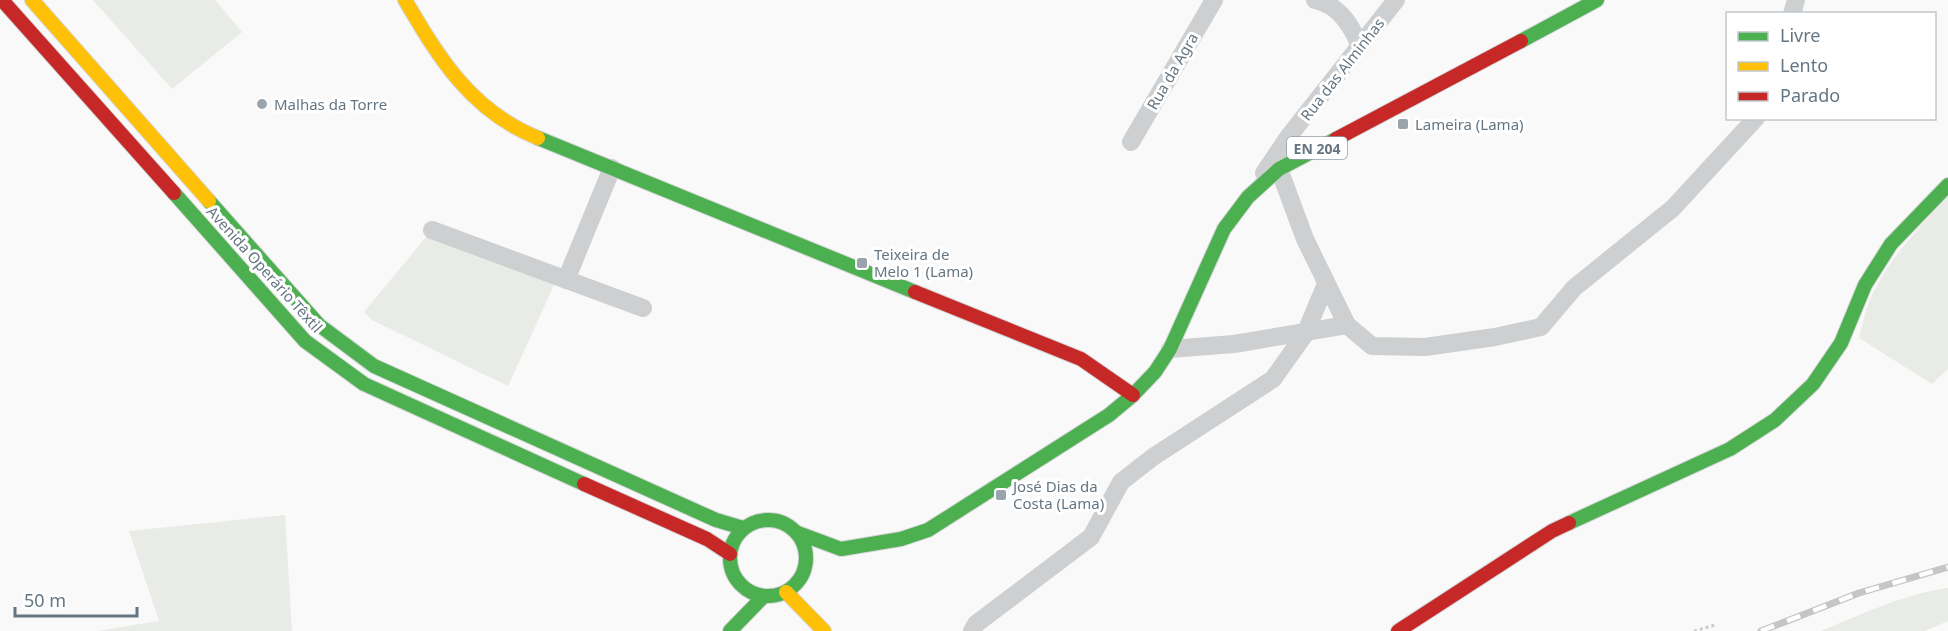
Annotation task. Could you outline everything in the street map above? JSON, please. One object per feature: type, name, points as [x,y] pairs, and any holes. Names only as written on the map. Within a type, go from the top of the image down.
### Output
[{"type":"street","name":"Avenida Operário Têxtil","points":[[2,0],[305,340],[363,384],[696,534],[730,554]]},
{"type":"street","name":"Avenida Operário Têxtil","points":[[32,0],[319,325],[328,332],[374,366],[716,520],[743,528]]},
{"type":"street","points":[[405,0],[444,65],[480,103],[527,134],[1081,359],[1133,395]]},
{"type":"street","name":"Rua da Agra","points":[[1131,142],[1214,0]]},
{"type":"street","points":[[1315,0],[1328,3],[1352,26],[1360,46]]},
{"type":"street","name":"Rua das Alminhas","points":[[1248,197],[1289,136],[1396,0]]},
{"type":"street","name":"EN 204","points":[[786,592],[802,576],[831,556],[928,530],[1109,416],[1155,372],[1170,349],[1224,229],[1248,197],[1279,169],[1597,0]]},
{"type":"street","points":[[1279,169],[1326,284],[1347,325],[1372,346],[1425,347],[1495,337],[1540,327],[1574,288],[1673,208],[1754,120]]},
{"type":"street","points":[[566,280],[612,168]]},
{"type":"street","points":[[1398,631],[1552,531],[1730,449],[1775,420],[1813,384],[1841,343],[1865,285],[1891,244],[1948,185]]},
{"type":"street","points":[[432,230],[643,308]]},
{"type":"street","points":[[972,631],[976,624],[1091,537],[1121,482],[1153,457],[1273,379],[1305,334],[1326,284]]},
{"type":"street","points":[[1170,349],[1234,344],[1305,334],[1347,325]]},
{"type":"street","name":"EN 204","points":[[743,528],[760,520],[778,520],[831,556]]},
{"type":"street","points":[[743,528],[737,535],[730,554],[733,573],[738,582],[746,589],[764,596],[786,592],[816,626],[824,631]]},
{"type":"street","points":[[798,533],[807,554],[802,576]]},
{"type":"street","points":[[732,628],[738,582]]},
{"type":"street","points":[[732,628],[764,596]]},
{"type":"path","points":[[1694,631],[1715,625]]},
{"type":"shaded area","points":[[93,0],[215,0],[242,32],[172,89]]},
{"type":"shaded area","points":[[1948,196],[1948,369],[1932,384],[1859,338],[1869,302],[1884,273],[1904,246]]},
{"type":"shaded area","points":[[427,236],[555,283],[508,386],[372,320],[364,312]]},
{"type":"shaded area","points":[[285,515],[292,631],[97,631],[159,621],[129,531]]},
{"type":"shaded area","points":[[1948,588],[1948,621],[1925,631],[1821,631],[1899,600]]},
{"type":"railway","points":[[1761,631],[1859,593],[1948,567]]},
{"type":"traffic: fast","points":[[1521,41],[1597,0]]},
{"type":"traffic: fast","points":[[538,138],[915,292]]},
{"type":"traffic: fast","points":[[798,533],[841,549],[901,539],[928,530],[1109,415],[1155,372],[1170,349],[1224,229],[1248,197],[1279,169],[1336,139]]},
{"type":"traffic: fast","points":[[1569,523],[1730,449],[1775,420],[1813,384],[1841,343],[1865,285],[1891,244],[1948,185]]},
{"type":"traffic: fast","points":[[174,193],[305,341],[364,384],[584,484]]},
{"type":"traffic: fast","points":[[209,201],[319,325],[374,366],[716,520],[743,528]]},
{"type":"traffic: fast","points":[[761,520],[775,520],[789,526],[800,537],[806,551],[806,558],[803,573],[795,585],[775,596],[761,596],[747,590],[736,579],[730,565],[730,551],[736,537],[747,526],[761,520]]},
{"type":"traffic: fast","points":[[730,631],[764,596]]},
{"type":"traffic: slow","points":[[32,0],[209,201]]},
{"type":"traffic: slow","points":[[405,0],[444,62],[475,98],[514,127],[538,138]]},
{"type":"traffic: slow","points":[[786,592],[824,631]]},
{"type":"traffic: jam","points":[[2,0],[174,193]]},
{"type":"traffic: jam","points":[[1336,139],[1521,41]]},
{"type":"traffic: jam","points":[[915,292],[1081,359],[1133,395]]},
{"type":"traffic: jam","points":[[584,484],[707,539],[730,554]]},
{"type":"traffic: jam","points":[[1398,631],[1552,531],[1569,523]]},
{"type":"place","name":"Malhas da Torre","points":[[262,104]]},
{"type":"place","name":"Lameira (Lama)","points":[[1403,124]]},
{"type":"place","name":"Teixeira de Melo 1 (Lama)","points":[[862,263]]},
{"type":"place","name":"José Dias da Costa (Lama)","points":[[1001,495]]}]
